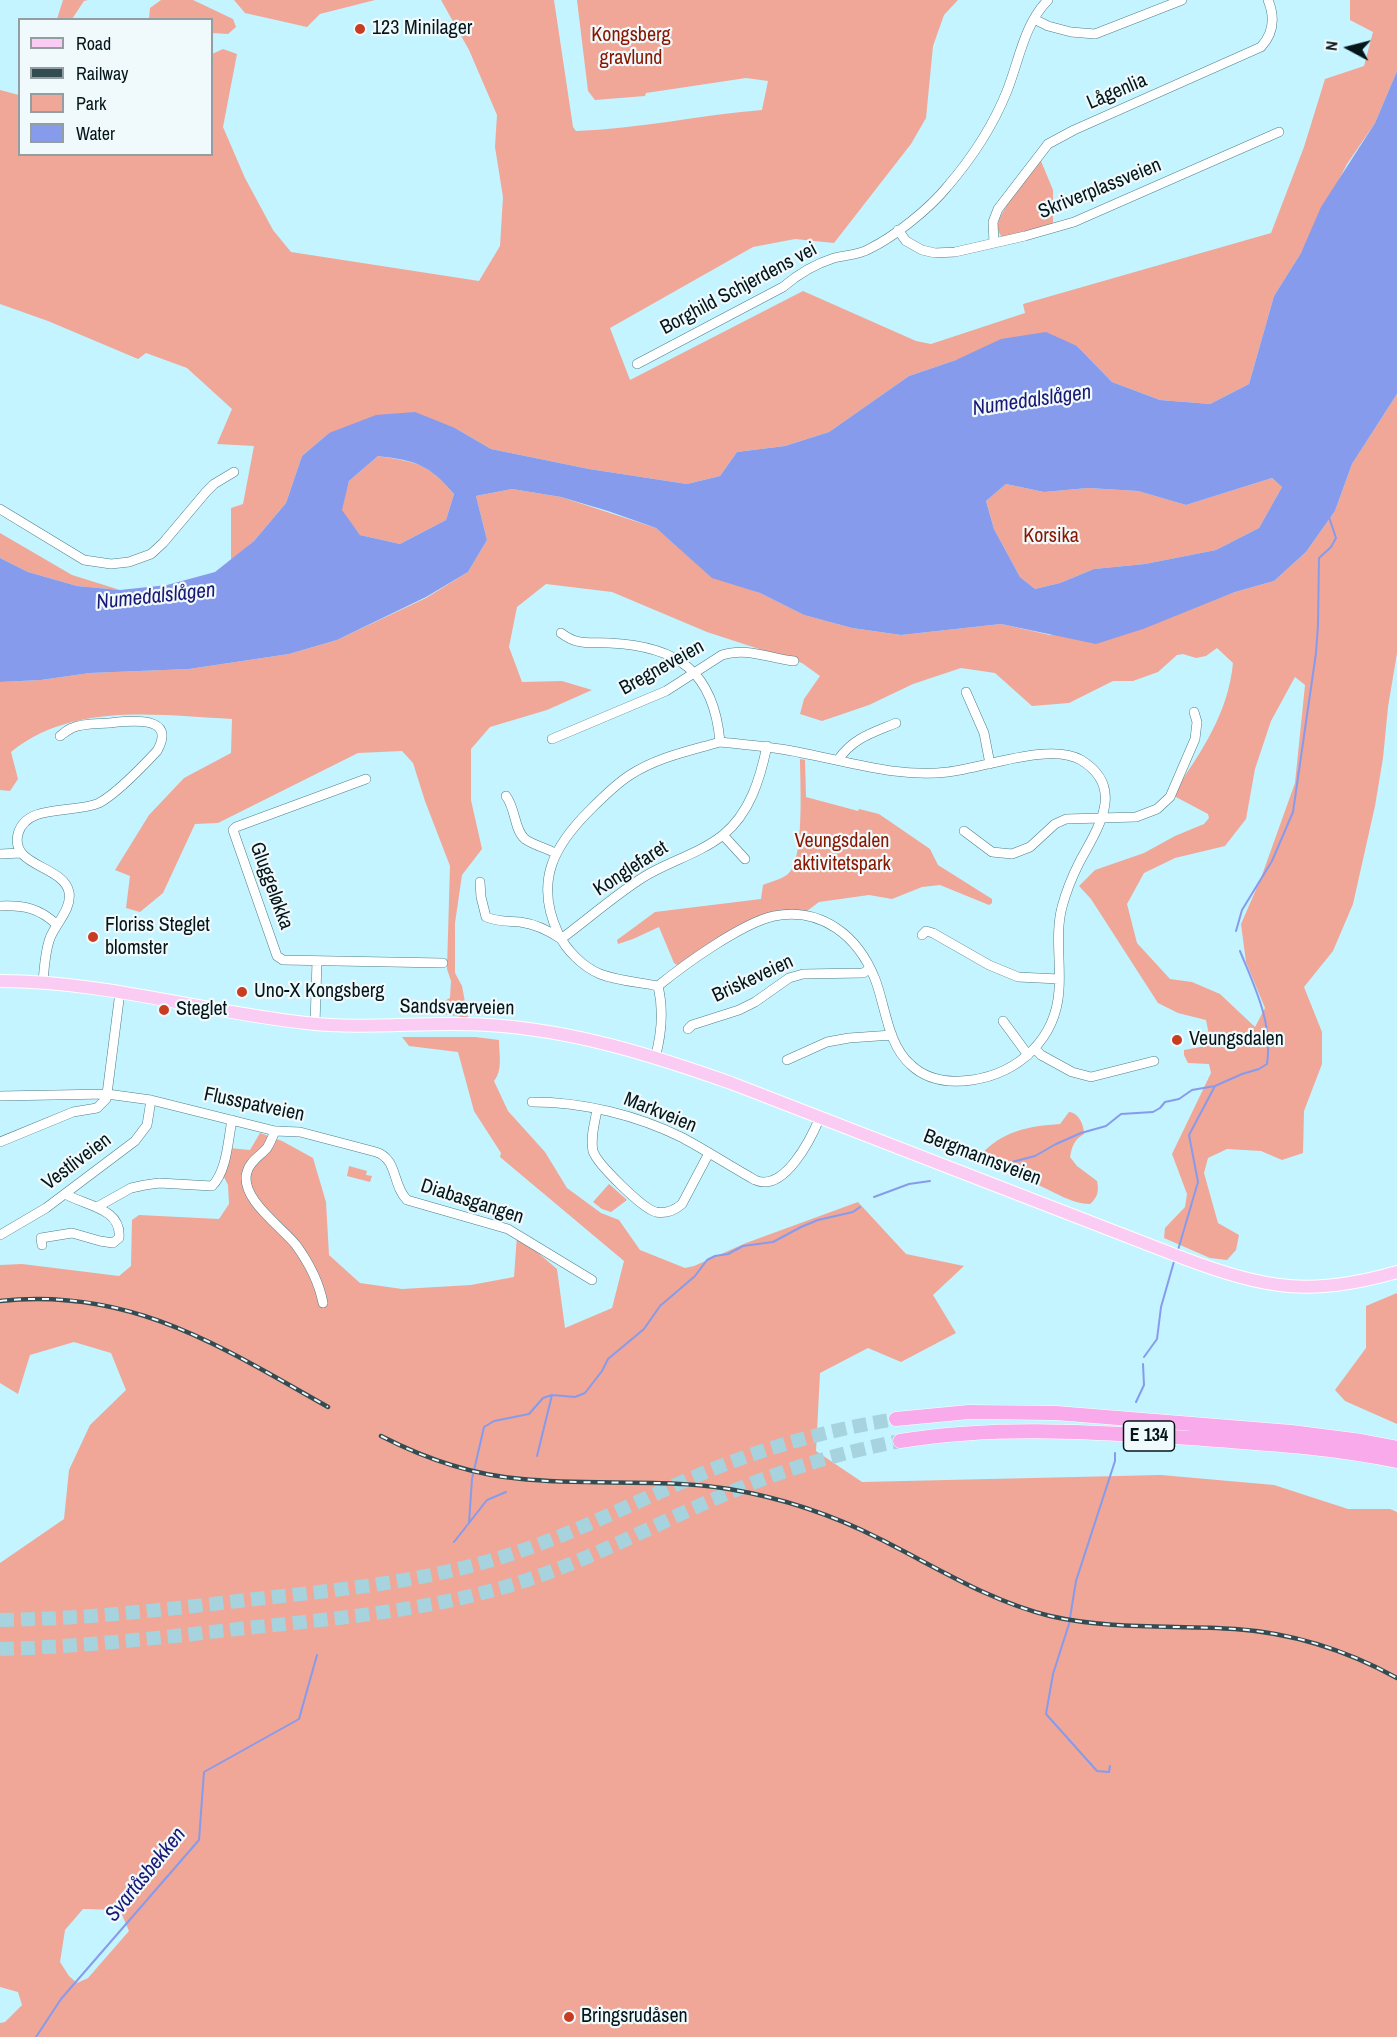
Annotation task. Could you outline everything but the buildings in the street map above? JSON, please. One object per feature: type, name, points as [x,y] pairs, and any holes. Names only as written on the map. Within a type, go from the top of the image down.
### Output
[{"type":"highway","name":"E 134","points":[[896,1419],[969,1412],[1056,1413],[1310,1434],[1397,1448]]},
{"type":"highway","name":"E 134","points":[[900,1441],[990,1431],[1080,1431],[1304,1447],[1397,1461]]},
{"type":"main road","name":"Sandsværveien","points":[[0,981],[81,986],[265,1018],[315,1024],[373,1027],[478,1024],[557,1033]]},
{"type":"main road","name":"Bergmannsveien","points":[[557,1033],[655,1058],[722,1080],[1236,1276],[1270,1284],[1314,1288],[1346,1285],[1397,1272]]},
{"type":"street","name":"Borghild Schjerdens vei","points":[[638,364],[783,287],[797,275],[831,259],[868,250],[923,212],[971,158],[987,132],[1007,92],[1034,19],[1048,0]]},
{"type":"street","points":[[1034,19],[1071,32],[1095,34],[1182,0]]},
{"type":"street","name":"Lågenlia","points":[[994,243],[993,222],[998,209],[1048,144],[1074,130],[1262,47],[1268,40],[1273,20],[1268,0]]},
{"type":"street","name":"Skriverplassveien","points":[[898,230],[906,241],[922,250],[935,253],[955,252],[994,243],[1074,222],[1279,132]]},
{"type":"street","points":[[0,508],[84,560],[111,564],[129,562],[151,554],[164,543],[206,492],[214,484],[234,472]]},
{"type":"street","points":[[561,633],[580,643],[620,644],[661,651],[695,672],[704,683],[711,699],[716,714],[720,742]]},
{"type":"street","name":"Bregneveien","points":[[552,739],[666,691],[722,655],[731,652],[744,651],[794,661]]},
{"type":"street","points":[[966,692],[980,721],[990,764]]},
{"type":"street","points":[[964,831],[992,852],[1011,854],[1030,847],[1055,824],[1066,819],[1136,817],[1157,809],[1170,797],[1195,739],[1197,722],[1194,712]]},
{"type":"street","points":[[980,721],[989,717]]},
{"type":"street","points":[[43,983],[46,953],[51,936],[67,908],[69,892],[64,883],[21,853],[17,837],[20,828],[32,815],[85,807],[99,802],[152,756],[161,744],[160,731],[155,725],[147,721],[135,720],[79,726],[69,729],[60,736]]},
{"type":"street","points":[[838,760],[851,744],[896,723]]},
{"type":"street","points":[[720,742],[766,746],[868,767],[917,774],[949,772],[1045,754],[1062,753],[1089,765],[1102,781],[1106,798],[1103,818],[1073,875],[1063,902],[1058,936],[1059,979],[1056,1012],[1046,1034],[1031,1053],[1009,1069],[984,1077],[960,1081],[939,1080],[924,1074],[910,1065],[898,1049],[875,978],[854,943],[834,925],[810,915],[775,916],[754,923],[702,954],[658,986],[599,974],[578,959],[561,939],[552,918],[547,892],[555,853],[580,820],[630,775],[658,760],[720,742]]},
{"type":"street","name":"Konglefaret","points":[[561,939],[642,878],[723,835],[742,813],[753,794],[760,776],[766,746]]},
{"type":"street","name":"Gluggeløkka","points":[[317,961],[283,960],[277,956],[233,830],[366,779]]},
{"type":"street","points":[[506,796],[511,803],[520,833],[526,840],[555,853]]},
{"type":"street","points":[[723,835],[745,860]]},
{"type":"street","points":[[0,854],[21,853]]},
{"type":"street","points":[[480,882],[486,917],[496,921],[518,922],[540,927],[561,939]]},
{"type":"street","points":[[0,906],[19,906],[37,910],[57,925]]},
{"type":"street","points":[[922,935],[926,931],[933,933],[990,965],[1017,977],[1059,979]]},
{"type":"street","points":[[315,1024],[317,961],[443,963]]},
{"type":"street","name":"Briskeveien","points":[[688,1029],[702,1021],[747,1006],[789,978],[802,974],[863,973],[870,969]]},
{"type":"street","points":[[655,1058],[662,1029],[658,986]]},
{"type":"street","points":[[0,1142],[73,1112],[97,1108],[106,1099],[120,992]]},
{"type":"street","points":[[1003,1021],[1031,1053],[1041,1055],[1072,1072],[1091,1077],[1154,1061]]},
{"type":"street","points":[[787,1060],[827,1042],[892,1035]]},
{"type":"street","name":"Flusspatveien","points":[[0,1096],[107,1094],[152,1100],[275,1131],[300,1132],[376,1152],[385,1155],[390,1162]]},
{"type":"street","name":"Vestliveien","points":[[0,1235],[32,1218],[140,1135],[150,1118],[152,1100]]},
{"type":"street","name":"Markveien","points":[[532,1102],[553,1102],[629,1117],[663,1129],[760,1182],[772,1182],[785,1172],[804,1149],[820,1117]]},
{"type":"street","name":"Markveien","points":[[597,1109],[592,1137],[594,1154],[610,1174],[652,1210],[668,1212],[682,1204],[708,1153]]},
{"type":"street","points":[[98,1207],[131,1188],[145,1185],[159,1183],[212,1186],[218,1181],[232,1120]]},
{"type":"street","points":[[275,1131],[267,1147],[249,1167],[246,1175],[247,1186],[264,1212],[281,1227],[308,1263],[321,1291],[322,1303]]},
{"type":"street","name":"Diabasgangen","points":[[390,1162],[399,1189],[407,1200],[508,1229],[592,1280]]},
{"type":"street","points":[[42,1245],[41,1238],[72,1233],[113,1243],[120,1238],[118,1223],[106,1212],[98,1207],[78,1202],[65,1194]]},
{"type":"green space","points":[[63,0],[88,0],[84,1],[73,18],[57,18]]},
{"type":"green space","points":[[161,0],[193,0],[233,19],[236,27],[228,34],[213,33],[213,18],[149,18],[150,8]]},
{"type":"green space","points":[[234,0],[375,0],[320,14],[307,27],[245,13]]},
{"type":"green space","name":"Kongsberg gravlund","points":[[441,0],[554,0],[573,127],[576,131],[622,128],[762,110],[768,81],[746,78],[646,93],[645,96],[595,100],[588,91],[577,0],[958,0],[944,15],[933,46],[926,118],[911,144],[834,243],[795,239],[753,247],[610,328],[630,380],[803,291],[916,341],[931,344],[1025,313],[1023,304],[1271,233],[1304,147],[1325,79],[1364,66],[1373,32],[1350,20],[1350,0],[1397,0],[1397,71],[1375,123],[1347,164],[1301,253],[1274,296],[1249,384],[1210,404],[1160,400],[1112,382],[1077,346],[956,360],[909,376],[829,432],[785,446],[737,452],[720,476],[687,484],[589,469],[491,449],[455,428],[329,433],[302,456],[286,503],[254,541],[231,560],[231,508],[243,504],[254,446],[217,444],[232,409],[187,368],[146,353],[138,359],[48,321],[0,304],[0,90],[18,95],[18,156],[213,156],[213,54],[223,49],[237,54],[223,127],[245,178],[273,230],[291,252],[479,281],[500,246],[503,197],[495,147],[497,115],[469,50]]},
{"type":"green space","points":[[1041,161],[1053,190],[1053,225],[1002,237],[998,224],[1004,209]]},
{"type":"green space","points":[[1397,394],[1397,653],[1375,806],[1353,904],[1333,951],[1304,987],[1322,1032],[1322,1064],[1304,1111],[1303,1153],[1282,1160],[1261,1151],[1227,1149],[1208,1158],[1204,1173],[1218,1223],[1239,1235],[1236,1250],[1227,1260],[1210,1258],[1164,1238],[1165,1228],[1185,1207],[1187,1194],[1172,1154],[1211,1073],[1209,1064],[1188,1063],[1184,1050],[1206,1046],[1210,1040],[1206,1020],[1178,1013],[1158,1003],[1091,899],[1079,886],[1095,870],[1144,853],[1175,836],[1204,824],[1209,818],[1208,814],[1176,797],[1175,791],[1212,731],[1226,699],[1233,663],[1217,648],[1206,656],[1196,658],[1183,654],[1177,655],[1158,672],[1133,681],[1113,681],[1069,703],[1032,706],[995,673],[961,668],[913,684],[869,705],[822,721],[800,714],[804,699],[820,676],[802,663],[707,632],[612,592],[546,584],[517,607],[509,647],[522,682],[562,681],[592,690],[547,710],[490,727],[471,749],[471,800],[482,849],[462,875],[455,923],[455,973],[462,986],[468,1018],[426,1011],[450,998],[451,981],[447,969],[450,866],[413,763],[402,751],[358,753],[218,823],[195,824],[163,893],[140,912],[126,908],[130,876],[115,870],[149,815],[184,778],[231,753],[232,719],[175,715],[117,715],[61,725],[35,736],[11,752],[18,779],[10,791],[0,790],[0,682],[41,680],[90,673],[189,669],[289,654],[337,640],[426,598],[468,572],[487,540],[476,496],[512,489],[561,497],[656,528],[712,577],[760,593],[804,615],[852,628],[901,635],[1001,624],[1050,635],[1189,610],[1235,592],[1274,581],[1306,552],[1335,511],[1352,464]],"holes":[[[1295,677],[1305,685],[1295,783],[1261,878],[1241,924],[1246,962],[1265,1008],[1255,1027],[1220,994],[1192,982],[1170,979],[1137,943],[1127,904],[1144,873],[1175,858],[1225,846],[1246,819],[1255,769],[1271,721]]]},
{"type":"green space","points":[[378,456],[413,463],[436,476],[454,494],[446,520],[400,544],[360,535],[341,510],[349,481]]},
{"type":"green space","name":"Korsika","points":[[1272,478],[1282,487],[1259,528],[1216,550],[1145,564],[1094,569],[1060,583],[1035,589],[1020,577],[994,529],[986,501],[1006,484],[1044,492],[1088,488],[1138,491],[1186,505]]},
{"type":"green space","points":[[0,533],[72,575],[120,590],[77,586],[28,572],[0,558]]},
{"type":"green space","name":"Veungsdalen aktivitetspark","points":[[800,759],[805,760],[806,797],[858,811],[859,809],[879,814],[930,849],[938,865],[992,899],[992,903],[989,905],[940,885],[922,887],[892,899],[869,895],[819,902],[807,911],[770,913],[752,919],[677,965],[674,963],[659,927],[618,944],[617,940],[655,912],[761,899],[763,885],[788,874],[797,854],[799,837]]},
{"type":"green space","points":[[402,1037],[475,1037],[499,1040],[500,1067],[494,1081],[508,1111],[545,1152],[567,1188],[601,1213],[619,1220],[640,1250],[685,1268],[858,1202],[906,1254],[964,1266],[933,1295],[956,1333],[901,1362],[868,1348],[820,1373],[816,1451],[862,1482],[1161,1475],[1274,1485],[1348,1509],[1390,1509],[1397,1512],[1397,2037],[0,2037],[0,2023],[5,2022],[22,2005],[18,1992],[0,1987],[0,1563],[64,1519],[69,1470],[90,1425],[126,1390],[111,1353],[74,1342],[30,1355],[18,1394],[0,1383],[0,1265],[22,1264],[119,1276],[131,1266],[132,1220],[139,1215],[219,1219],[229,1204],[228,1185],[223,1175],[229,1148],[250,1150],[260,1133],[282,1141],[313,1158],[326,1202],[329,1255],[360,1283],[402,1289],[471,1285],[514,1277],[517,1235],[557,1269],[565,1328],[612,1308],[624,1261],[500,1157],[501,1153],[474,1111],[458,1052],[409,1046]],"holes":[[[83,1909],[120,1910],[129,1931],[88,1978],[77,1983],[69,1976],[60,1962],[65,1930]]]},
{"type":"green space","points":[[1069,1112],[1080,1120],[1084,1134],[1074,1144],[1070,1157],[1077,1166],[1097,1181],[1097,1194],[1090,1204],[1072,1201],[1036,1184],[1017,1179],[1012,1172],[1012,1164],[1007,1160],[982,1161],[980,1156],[1006,1135],[1027,1128],[1060,1124]]},
{"type":"green space","points":[[349,1166],[367,1171],[366,1175],[372,1176],[370,1182],[347,1176]]},
{"type":"green space","points":[[609,1184],[627,1200],[611,1212],[593,1202]]},
{"type":"green space","points":[[1397,1293],[1397,1424],[1345,1401],[1335,1390],[1366,1348],[1366,1306]]},
{"type":"water","name":"Numedalslågen","points":[[1397,71],[1397,394],[1352,464],[1335,511],[1306,552],[1274,581],[1235,592],[1143,629],[1096,644],[1001,624],[901,635],[852,628],[804,615],[760,593],[712,578],[656,528],[561,497],[512,489],[476,496],[487,540],[468,572],[426,597],[337,640],[289,654],[189,669],[90,673],[41,680],[0,682],[0,558],[28,572],[77,586],[120,590],[167,585],[215,572],[254,541],[286,503],[302,456],[329,433],[376,415],[415,412],[455,428],[491,449],[589,469],[687,484],[720,476],[737,452],[785,446],[829,432],[909,376],[956,360],[1001,339],[1046,332],[1077,346],[1112,382],[1160,400],[1210,404],[1249,384],[1274,296],[1301,253],[1321,207],[1375,123]],"holes":[[[378,456],[412,462],[437,476],[454,494],[446,520],[400,544],[360,535],[342,510],[349,481]],[[1272,478],[1282,487],[1259,528],[1216,550],[1145,564],[1094,569],[1060,583],[1035,589],[1020,577],[994,529],[986,501],[1006,484],[1044,492],[1088,488],[1138,491],[1186,505]]]},
{"type":"waterway","points":[[1236,931],[1242,910],[1272,861],[1293,812],[1316,653],[1319,558],[1331,547],[1336,538],[1329,517]]},
{"type":"waterway","points":[[1012,1162],[1035,1156],[1081,1133],[1106,1126],[1121,1114],[1153,1112],[1165,1102],[1179,1099],[1192,1090],[1215,1086],[1267,1064],[1265,1020],[1257,992],[1240,951]]},
{"type":"waterway","points":[[1178,1250],[1198,1182],[1189,1135],[1215,1086]]},
{"type":"waterway","points":[[874,1197],[909,1184],[930,1181]]},
{"type":"waterway","points":[[469,1523],[472,1479],[484,1427],[494,1421],[529,1414],[543,1398],[552,1395],[575,1397],[585,1393],[608,1359],[644,1329],[660,1306],[695,1276],[707,1260],[728,1254],[743,1246],[773,1242],[818,1220],[853,1212],[860,1207]]},
{"type":"waterway","points":[[1144,1357],[1157,1339],[1161,1307],[1175,1258]]},
{"type":"waterway","points":[[1136,1402],[1144,1385],[1143,1364]]},
{"type":"waterway","points":[[537,1456],[552,1395]]},
{"type":"waterway","points":[[1110,1766],[1109,1772],[1097,1771],[1046,1714],[1053,1674],[1069,1624],[1076,1581],[1115,1461],[1115,1453]]},
{"type":"waterway","points":[[454,1542],[487,1500],[506,1492]]},
{"type":"waterway","name":"Svartåsbekken","points":[[36,2037],[61,1999],[199,1840],[204,1772],[299,1719],[317,1655]]},
{"type":"tunnel","points":[[0,1620],[64,1618],[160,1610],[349,1588],[441,1573],[472,1566],[531,1547],[747,1456],[810,1437],[896,1419]]},
{"type":"tunnel","points":[[0,1649],[124,1641],[317,1621],[387,1612],[456,1599],[524,1581],[551,1571],[758,1481],[838,1455],[900,1441]]},
{"type":"railway","points":[[0,1301],[47,1299],[91,1303],[132,1312],[211,1343],[328,1407]]},
{"type":"railway","points":[[381,1436],[450,1465],[503,1477],[548,1481],[678,1484],[729,1489],[768,1497],[844,1522],[942,1572],[1027,1610],[1096,1623],[1235,1629],[1278,1634],[1339,1651],[1397,1678]]},
{"type":"place","name":"123 Minilager","points":[[360,29]]},
{"type":"place","name":"Floriss Steglet blomster","points":[[93,937]]},
{"type":"place","name":"Uno-X Kongsberg","points":[[242,992]]},
{"type":"place","name":"Steglet","points":[[164,1010]]},
{"type":"place","name":"Veungsdalen","points":[[1177,1040]]},
{"type":"place","name":"Bringsrudåsen","points":[[569,2017]]}]
